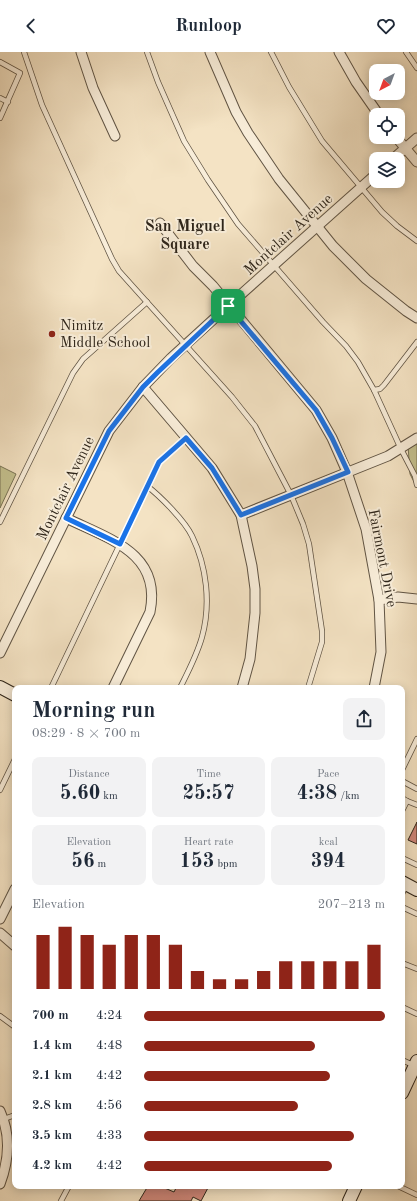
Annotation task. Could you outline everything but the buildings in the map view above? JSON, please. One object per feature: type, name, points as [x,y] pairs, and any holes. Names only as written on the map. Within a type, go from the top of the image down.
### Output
[{"type":"main road","points":[[0,688],[12,694]]},
{"type":"main road","points":[[405,1085],[416,1064]]},
{"type":"main road","points":[[349,1201],[355,1189]]},
{"type":"street","points":[[80,52],[93,88],[116,136]]},
{"type":"street","points":[[210,52],[227,92],[248,134],[279,179],[333,246],[366,279],[417,318]]},
{"type":"street","points":[[339,52],[356,82],[374,108]]},
{"type":"street","points":[[402,152],[417,138]]},
{"type":"street","points":[[401,144],[417,162]]},
{"type":"street","name":"Montclair Avenue","points":[[0,653],[109,431],[143,387],[185,345],[369,180]]},
{"type":"street","points":[[160,223],[193,266],[213,286],[228,306]]},
{"type":"street","name":"Fairmont Drive","points":[[228,306],[316,410],[332,438],[348,472],[366,529],[379,600],[381,652],[375,685]]},
{"type":"street","points":[[143,387],[212,468],[241,515],[255,589],[255,613],[250,659],[243,685]]},
{"type":"street","points":[[241,515],[377,461],[401,450],[417,438]]},
{"type":"street","points":[[66,518],[120,544],[129,550],[136,556],[145,568],[151,582],[152,602],[147,622],[115,685]]},
{"type":"street","points":[[379,600],[398,597],[417,599]]},
{"type":"street","points":[[0,919],[12,895]]},
{"type":"street","points":[[0,933],[12,943]]},
{"type":"street","points":[[0,1184],[6,1165],[8,1152],[8,1142],[2,1115]]},
{"type":"lane","points":[[24,52],[42,105],[112,259],[119,270],[232,397],[254,426],[291,495],[303,524],[309,544],[322,631],[322,642],[309,685]]},
{"type":"lane","points":[[147,52],[158,82],[184,141],[208,180],[238,224],[323,322],[346,346],[358,362],[374,390],[417,485]]},
{"type":"lane","points":[[271,52],[289,87],[322,141],[360,188],[382,212],[397,226],[417,241]]},
{"type":"lane","points":[[406,52],[417,68]]},
{"type":"lane","points":[[0,62],[20,73],[0,118]]},
{"type":"lane","points":[[0,98],[8,102]]},
{"type":"lane","points":[[0,522],[73,373],[83,359],[147,302]]},
{"type":"lane","points":[[374,390],[380,389],[384,385],[417,342]]},
{"type":"lane","points":[[52,685],[159,462],[186,438]]},
{"type":"lane","points":[[147,486],[158,494],[191,534],[198,553],[207,588],[202,638],[181,685]]},
{"type":"lane","points":[[405,764],[417,739]]},
{"type":"lane","points":[[0,790],[12,765]]},
{"type":"lane","points":[[405,783],[417,789]]},
{"type":"lane","points":[[405,805],[407,801],[417,805]]},
{"type":"lane","points":[[405,859],[417,865]]},
{"type":"lane","points":[[405,908],[417,914]]},
{"type":"lane","points":[[405,964],[417,969]]},
{"type":"lane","points":[[405,1008],[417,1014]]},
{"type":"lane","points":[[0,1016],[12,1026]]},
{"type":"lane","points":[[405,1061],[416,1064]]},
{"type":"lane","points":[[61,1201],[67,1189]]},
{"type":"lane","points":[[404,1189],[417,1195]]},
{"type":"shaded area","points":[[417,438],[417,488],[410,474],[408,445]]},
{"type":"shaded area","points":[[0,466],[16,474],[0,508]]},
{"type":"place","name":"Nimitz Middle School","points":[[52,334]]},
{"type":"district","name":"San Miguel Square","points":[[185,234]]},
{"type":"route","points":[[228,306],[316,410],[332,438],[348,472],[241,515],[212,468],[186,438],[159,462],[120,544],[66,518],[109,431],[143,387],[171,358],[228,306]]}]
